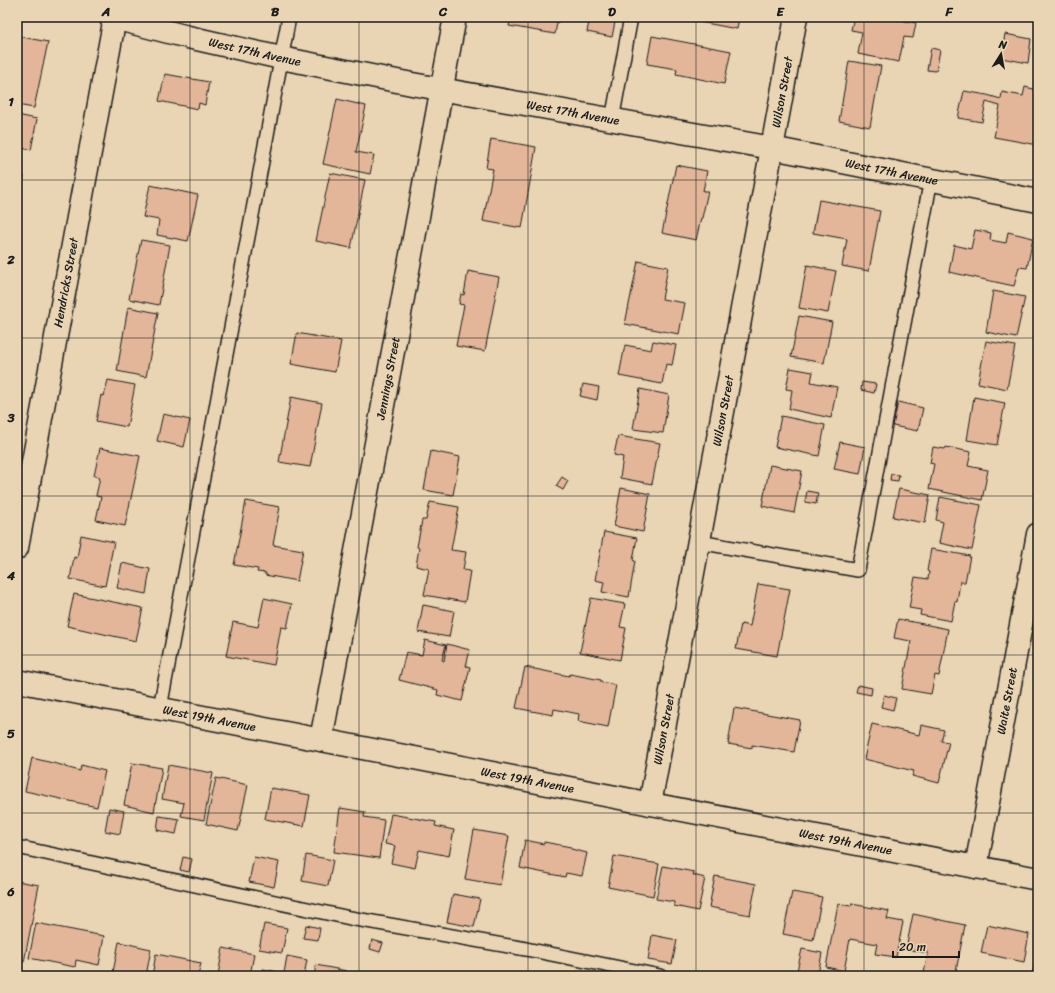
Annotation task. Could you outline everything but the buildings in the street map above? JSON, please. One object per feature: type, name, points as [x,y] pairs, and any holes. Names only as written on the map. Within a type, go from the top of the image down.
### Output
[{"type":"street","name":"West 17th Avenue","points":[[114,17],[188,37],[281,58],[442,90],[772,148],[1038,201]]},
{"type":"street","name":"Hendricks Street","points":[[17,548],[114,17]]},
{"type":"street","name":"Jennings Street","points":[[321,740],[455,17]]},
{"type":"street","name":"Wilson Street","points":[[650,804],[796,17]]},
{"type":"street","name":"Waite Street","points":[[976,867],[1038,534]]},
{"type":"street","name":"West 19th Avenue","points":[[17,681],[1038,879]]},
{"type":"lane","points":[[160,708],[289,17]]},
{"type":"lane","points":[[612,120],[631,17]]},
{"type":"lane","points":[[699,542],[858,570],[931,179]]},
{"type":"lane","points":[[17,847],[350,918],[526,949],[660,976]]}]
